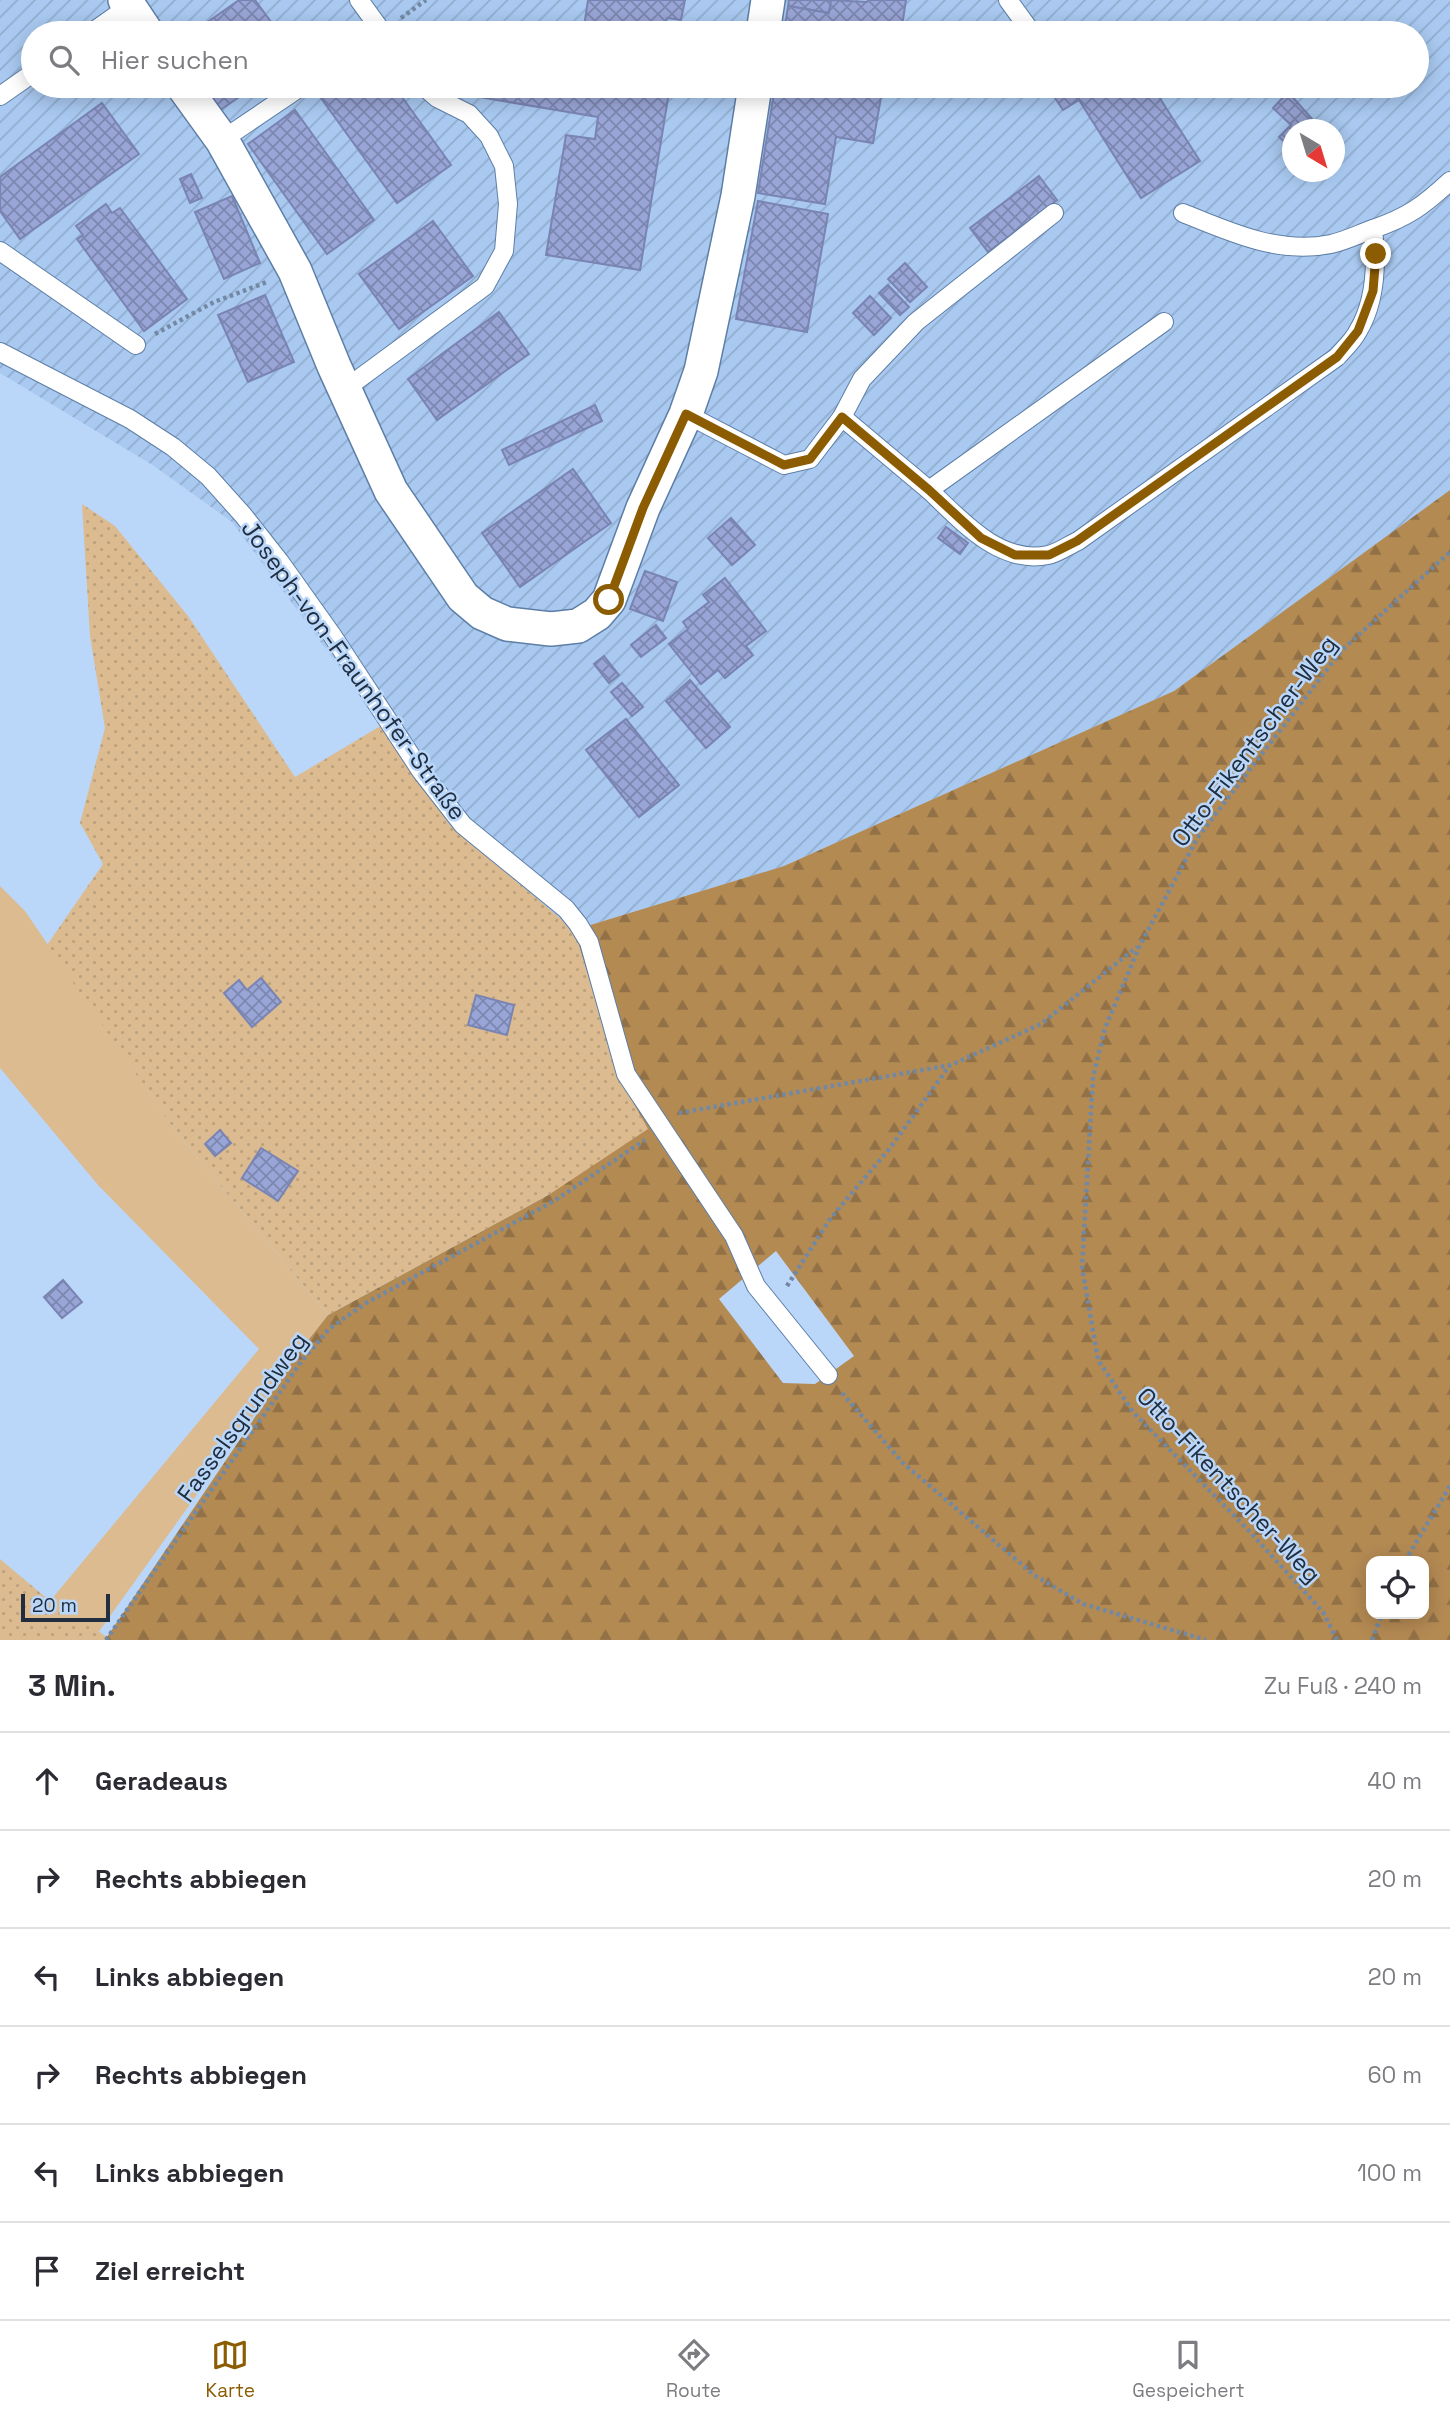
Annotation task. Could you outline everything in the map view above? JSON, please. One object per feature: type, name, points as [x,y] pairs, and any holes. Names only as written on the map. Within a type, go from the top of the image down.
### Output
[{"type":"street","points":[[764,21],[768,0]]},
{"type":"street","points":[[192,98],[222,140],[295,271],[391,491],[463,597],[482,613],[507,624],[551,629],[578,625],[597,614],[609,600],[643,508],[686,414],[701,371],[738,196],[752,98]]},
{"type":"lane","points":[[359,0],[374,21]]},
{"type":"lane","points":[[1008,0],[1023,21]]},
{"type":"lane","points":[[0,96],[21,82]]},
{"type":"lane","points":[[222,140],[284,98]]},
{"type":"lane","points":[[345,389],[485,286],[504,251],[508,204],[504,166],[489,136],[469,114],[437,98]]},
{"type":"lane","points":[[1183,213],[1248,239],[1286,247],[1331,244],[1409,215],[1426,204],[1450,181]]},
{"type":"lane","points":[[686,414],[784,465],[810,459],[842,417],[862,379],[916,322],[1054,213]]},
{"type":"lane","points":[[842,417],[981,538],[1015,555],[1049,555],[1077,541],[1337,357],[1358,331],[1373,291],[1376,254],[1373,229]]},
{"type":"lane","points":[[0,251],[136,345]]},
{"type":"lane","points":[[929,490],[1164,322]]},
{"type":"lane","name":"Joseph-von-Fraunhofer-Straße","points":[[0,352],[130,419],[173,447],[208,476],[243,515],[332,635],[421,771],[463,825],[566,909],[579,924],[593,955],[626,1074],[734,1236],[756,1286],[828,1375]]},
{"type":"path","points":[[398,21],[426,0]]},
{"type":"path","points":[[136,345],[214,302],[295,271]]},
{"type":"path","name":"Otto-Fikentscher-Weg","points":[[1337,1640],[1323,1612],[1250,1532],[1133,1412],[1098,1360],[1082,1268],[1093,1077],[1105,1028],[1140,945],[1198,837],[1342,650],[1450,552]]},
{"type":"path","points":[[793,1276],[830,1219],[890,1148],[951,1065],[1041,1024],[1140,945]]},
{"type":"path","name":"Fasselsgrundweg","points":[[106,1640],[301,1362],[329,1329],[366,1303],[554,1201],[662,1128],[680,1111],[951,1065]]},
{"type":"path","points":[[845,1397],[903,1463],[1034,1575],[1083,1604],[1206,1640]]},
{"type":"path","points":[[1408,1556],[1450,1486]]},
{"type":"path","points":[[1372,1640],[1380,1619]]},
{"type":"shaded area","points":[[0,0],[1450,0],[1450,490],[1174,691],[784,866],[574,930],[449,824],[382,725],[232,522],[154,466],[0,373]]},
{"type":"shaded area","points":[[82,504],[115,526],[188,616],[295,777],[382,725],[449,824],[574,930],[620,1079],[648,1129],[550,1194],[328,1315],[176,1132],[47,945],[103,864],[80,823],[105,728],[90,636]]},
{"type":"shaded area","points":[[0,886],[25,911],[176,1132],[328,1315],[98,1633],[50,1601],[259,1349],[98,1185],[0,1068]]},
{"type":"shaded area","points":[[0,1559],[50,1601],[107,1637],[105,1640],[0,1640]]},
{"type":"green space","points":[[1450,490],[1450,1640],[105,1640],[296,1356],[328,1315],[550,1194],[620,1079],[574,930],[784,866],[1174,691]],"holes":[[[776,1251],[854,1356],[815,1384],[783,1383],[719,1299]]]},
{"type":"building","points":[[239,0],[255,0],[270,21],[209,21]]},
{"type":"building","points":[[588,0],[685,0],[681,20],[667,18],[666,21],[585,21]]},
{"type":"building","points":[[789,0],[831,0],[829,13],[788,6]]},
{"type":"building","points":[[831,0],[906,0],[903,21],[786,21],[788,6],[829,13]]},
{"type":"building","points":[[209,98],[238,98],[219,111]]},
{"type":"building","points":[[321,98],[403,98],[451,165],[397,203]]},
{"type":"building","points":[[485,98],[668,98],[640,270],[546,255],[566,135],[595,139],[598,117]]},
{"type":"building","points":[[773,98],[881,98],[873,143],[836,137],[825,204],[758,193]]},
{"type":"building","points":[[1055,98],[1160,98],[1200,161],[1141,198],[1079,100],[1063,110]]},
{"type":"building","points":[[1282,98],[1293,98],[1312,119],[1285,119],[1273,108]]},
{"type":"building","points":[[102,103],[139,154],[20,239],[0,211],[0,177]]},
{"type":"building","points":[[295,110],[374,220],[327,254],[248,144]]},
{"type":"building","points":[[191,174],[202,198],[190,203],[180,179]]},
{"type":"building","points":[[1039,176],[1057,200],[988,252],[970,228]]},
{"type":"building","points":[[232,196],[260,263],[224,279],[195,212]]},
{"type":"building","points":[[758,201],[828,214],[807,332],[736,319]]},
{"type":"building","points":[[106,204],[112,213],[120,208],[187,299],[144,331],[77,239],[83,235],[76,226]]},
{"type":"building","points":[[433,221],[473,276],[399,329],[359,274]]},
{"type":"building","points":[[905,263],[927,287],[910,302],[888,279]]},
{"type":"building","points":[[888,285],[909,307],[900,315],[879,293]]},
{"type":"building","points":[[265,295],[294,362],[248,382],[218,315]]},
{"type":"building","points":[[870,296],[891,318],[874,335],[853,313]]},
{"type":"building","points":[[499,312],[529,354],[437,420],[408,379]]},
{"type":"building","points":[[595,405],[602,421],[509,465],[502,450]]},
{"type":"building","points":[[573,469],[611,523],[520,587],[482,533]]},
{"type":"building","points":[[731,518],[755,545],[732,565],[708,538]]},
{"type":"building","points":[[946,527],[968,543],[960,554],[938,538]]},
{"type":"building","points":[[645,571],[677,582],[663,621],[630,609]]},
{"type":"building","points":[[725,578],[766,631],[746,646],[753,655],[725,678],[718,670],[701,684],[669,644],[688,629],[683,622],[709,602],[703,595]]},
{"type":"building","points":[[656,625],[666,638],[641,657],[631,645]]},
{"type":"building","points":[[604,656],[619,675],[609,683],[594,664]]},
{"type":"building","points":[[690,680],[730,727],[706,748],[666,701]]},
{"type":"building","points":[[622,683],[643,707],[632,716],[611,692]]},
{"type":"building","points":[[626,719],[679,785],[639,817],[586,750]]},
{"type":"building","points":[[261,978],[281,1002],[252,1027],[224,993],[239,980],[247,990]]},
{"type":"building","points":[[476,995],[514,1005],[507,1035],[468,1025]]},
{"type":"building","points":[[220,1130],[231,1143],[215,1156],[205,1144]]},
{"type":"building","points":[[261,1148],[298,1171],[278,1201],[242,1178]]},
{"type":"building","points":[[63,1280],[82,1302],[62,1318],[44,1297]]},
{"type":"route","points":[[609,600],[643,508],[686,414],[784,465],[810,459],[842,417],[981,538],[1015,555],[1049,555],[1077,541],[1337,357],[1358,331],[1373,291],[1376,254]]}]
